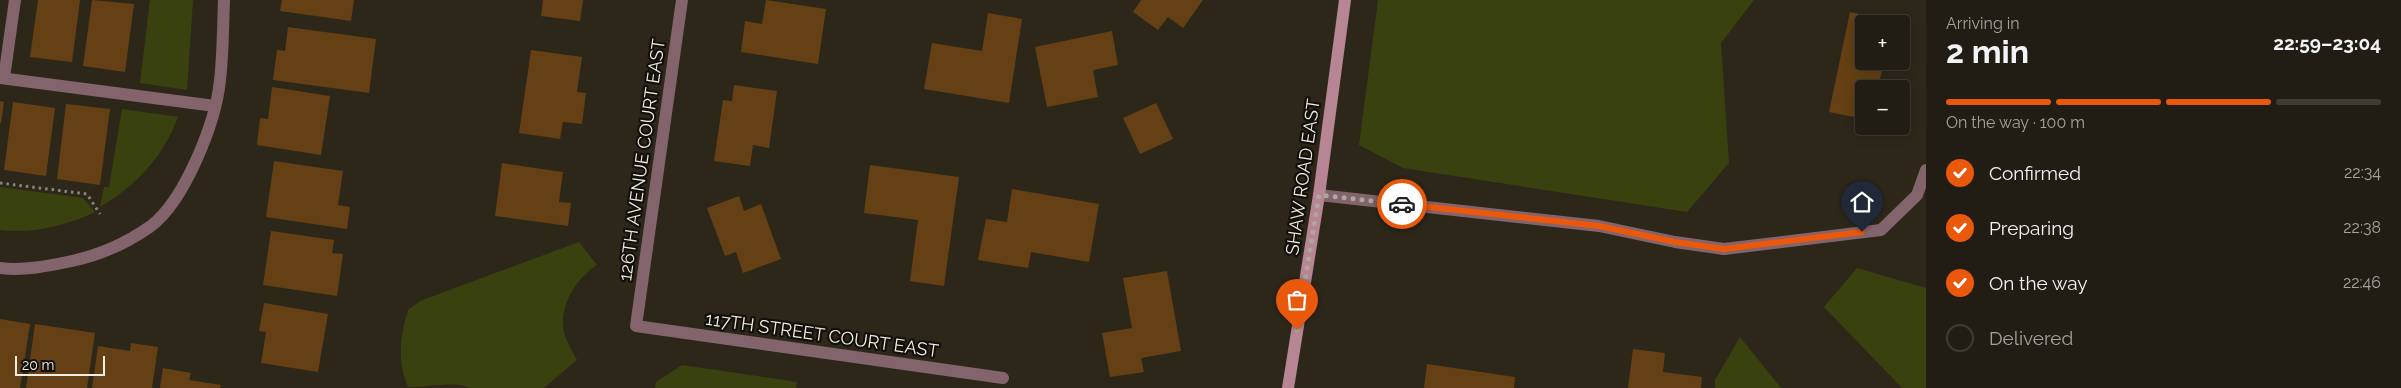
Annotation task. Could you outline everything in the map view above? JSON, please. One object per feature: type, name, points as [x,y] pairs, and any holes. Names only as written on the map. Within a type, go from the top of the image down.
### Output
[{"type":"main road","name":"SHAW ROAD EAST","points":[[1288,388],[1319,195],[1345,0]]},
{"type":"street","points":[[15,0],[2,78],[215,106]]},
{"type":"street","points":[[0,268],[13,270],[86,258],[114,248],[152,225],[177,194],[197,159],[215,106],[220,81],[224,0]]},
{"type":"street","name":"126TH AVENUE COURT EAST","points":[[636,326],[682,0]]},
{"type":"street","points":[[1319,195],[1599,226],[1675,242],[1724,249],[1881,230],[1917,195],[1926,170]]},
{"type":"street","name":"117TH STREET COURT EAST","points":[[636,326],[1003,378]]},
{"type":"path","points":[[0,183],[87,194],[100,214]]},
{"type":"green space","points":[[150,0],[193,0],[187,90],[140,83]]},
{"type":"green space","points":[[1378,0],[1754,0],[1721,43],[1729,163],[1687,212],[1403,168],[1359,145]]},
{"type":"green space","points":[[122,109],[178,117],[165,145],[147,169],[126,189],[100,207],[104,187],[109,187]]},
{"type":"green space","points":[[0,187],[83,198],[95,212],[49,228],[24,231],[0,230]]},
{"type":"green space","points":[[579,242],[597,265],[572,290],[563,315],[564,333],[577,360],[544,388],[469,388],[448,384],[408,387],[402,368],[401,349],[408,310],[420,301]]},
{"type":"green space","points":[[1857,268],[1926,288],[1926,388],[1902,388],[1824,307]]},
{"type":"green space","points":[[1740,337],[1781,388],[1715,388],[1715,380]]},
{"type":"green space","points":[[682,365],[797,382],[796,388],[655,388],[656,382]]},
{"type":"building","points":[[38,0],[80,0],[72,62],[30,57]]},
{"type":"building","points":[[92,0],[134,4],[125,72],[83,66]]},
{"type":"building","points":[[282,0],[354,0],[351,21],[280,11]]},
{"type":"building","points":[[543,0],[583,0],[580,21],[541,16]]},
{"type":"building","points":[[766,0],[826,9],[818,64],[741,52],[745,21],[762,24]]},
{"type":"building","points":[[1141,0],[1203,0],[1183,28],[1168,17],[1158,30],[1133,12]]},
{"type":"building","points":[[1850,12],[1864,15],[1855,15],[1855,70],[1882,70],[1880,80],[1855,80],[1855,117],[1829,112]]},
{"type":"building","points":[[988,13],[1022,19],[1009,103],[924,89],[932,43],[982,51]]},
{"type":"building","points":[[288,27],[376,39],[369,93],[273,80],[277,50],[285,51]]},
{"type":"building","points":[[1112,31],[1118,65],[1093,70],[1098,97],[1047,107],[1035,47]]},
{"type":"building","points":[[531,50],[582,57],[577,92],[586,93],[582,124],[563,122],[560,139],[519,133]]},
{"type":"building","points":[[734,85],[777,91],[769,148],[753,145],[750,166],[714,161],[723,100],[732,101]]},
{"type":"building","points":[[272,87],[330,96],[321,155],[257,145],[260,118],[268,119]]},
{"type":"building","points":[[0,101],[4,102],[1,123],[0,123]]},
{"type":"building","points":[[13,102],[55,108],[46,176],[4,170]]},
{"type":"building","points":[[1156,103],[1173,139],[1140,154],[1123,118]]},
{"type":"building","points":[[66,104],[110,109],[100,185],[57,179]]},
{"type":"building","points":[[274,161],[343,171],[338,205],[350,207],[347,229],[266,217]]},
{"type":"building","points":[[502,163],[563,172],[559,202],[571,203],[568,226],[495,216]]},
{"type":"building","points":[[870,165],[959,177],[944,286],[910,281],[918,220],[864,213]]},
{"type":"building","points":[[1012,189],[1099,204],[1089,262],[1031,252],[1028,268],[978,260],[986,219],[1007,222]]},
{"type":"building","points":[[739,196],[744,211],[761,204],[781,259],[743,273],[736,252],[725,256],[707,208]]},
{"type":"building","points":[[271,231],[334,240],[332,253],[343,254],[337,296],[263,285]]},
{"type":"building","points":[[1167,271],[1181,351],[1141,358],[1144,372],[1110,377],[1102,333],[1132,328],[1123,278]]},
{"type":"building","points":[[264,303],[328,314],[318,372],[261,363],[266,332],[259,331]]},
{"type":"building","points":[[0,319],[30,324],[20,388],[0,388]]},
{"type":"building","points":[[35,324],[95,333],[87,388],[26,388]]},
{"type":"building","points":[[131,343],[158,347],[152,388],[92,388],[98,346],[130,351]]},
{"type":"building","points":[[1633,349],[1665,353],[1663,372],[1702,377],[1701,388],[1628,388]]},
{"type":"building","points":[[1427,364],[1515,377],[1514,388],[1424,388]]},
{"type":"building","points":[[163,368],[191,373],[189,380],[221,385],[220,388],[160,388]]},
{"type":"way so far","points":[[1297,330],[1319,195],[1402,204]]},
{"type":"route","points":[[1402,204],[1599,226],[1675,242],[1724,249],[1862,232]]}]
